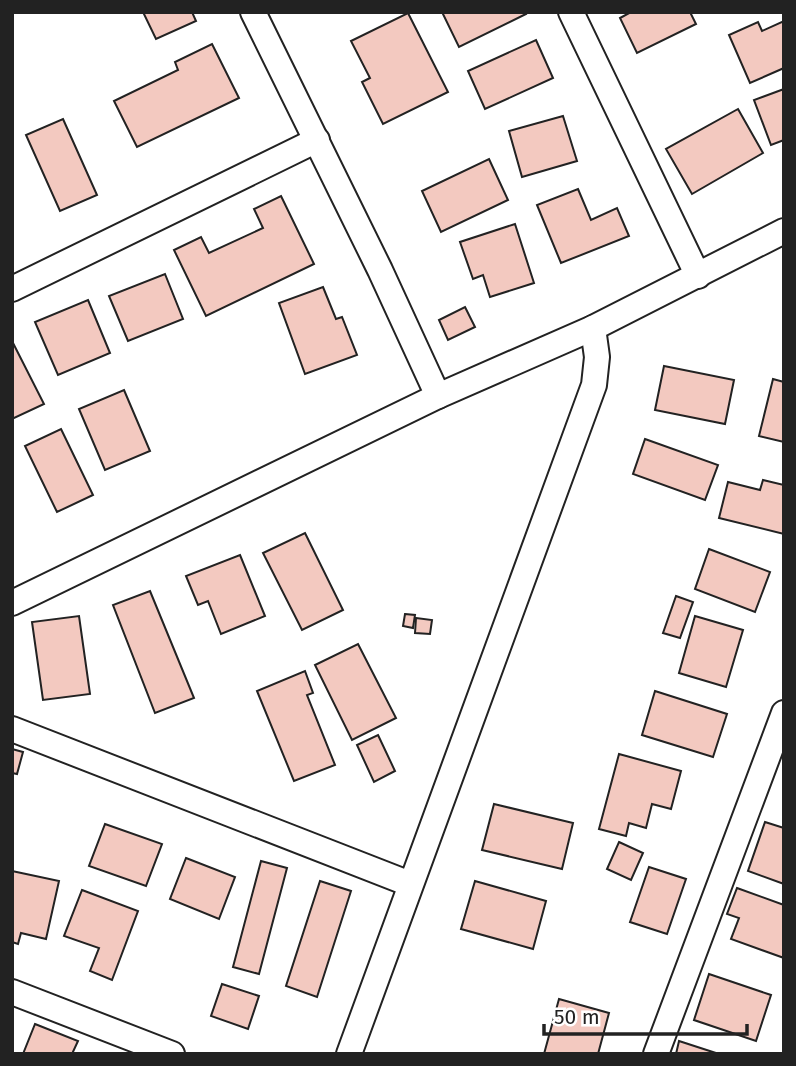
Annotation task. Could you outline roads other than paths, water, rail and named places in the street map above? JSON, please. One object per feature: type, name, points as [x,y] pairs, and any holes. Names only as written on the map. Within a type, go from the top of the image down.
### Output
[{"type":"street","points":[[253,12],[317,140],[438,396]]},
{"type":"street","points":[[571,12],[698,276]]},
{"type":"street","points":[[12,289],[317,140]]},
{"type":"street","points":[[12,603],[438,396],[593,328],[784,232]]},
{"type":"street","points":[[349,1054],[594,385],[597,357],[593,328]]},
{"type":"street","points":[[656,1054],[784,713]]},
{"type":"street","points":[[12,729],[410,884]]},
{"type":"street","points":[[12,992],[172,1054]]}]
